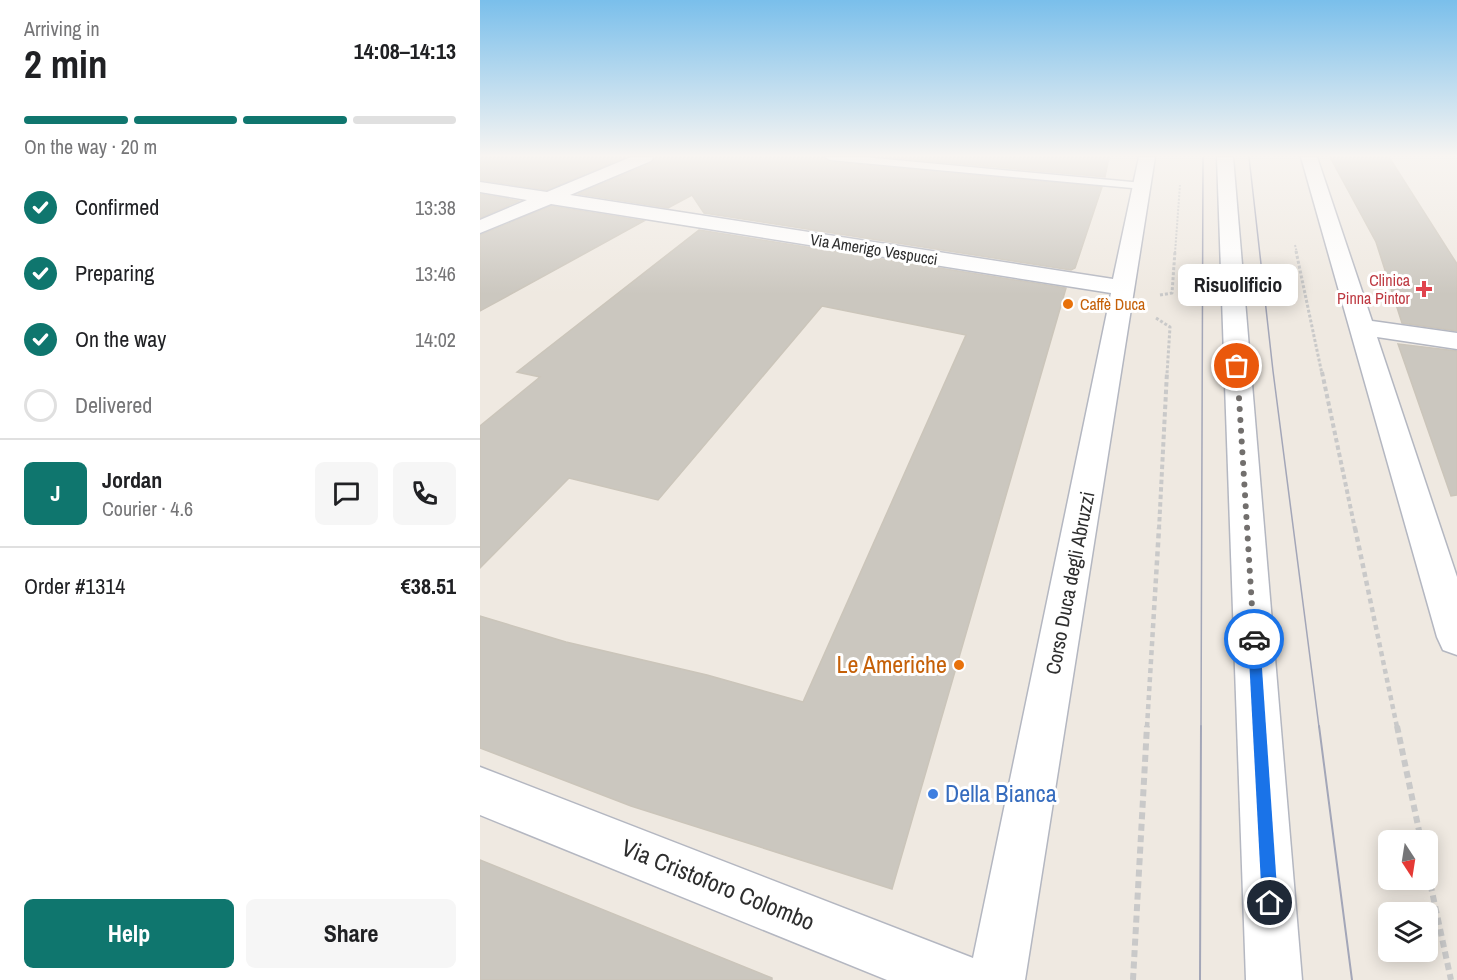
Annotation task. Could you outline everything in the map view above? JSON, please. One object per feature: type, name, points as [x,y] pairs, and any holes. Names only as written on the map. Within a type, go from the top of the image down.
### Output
[{"type":"street","points":[[480,227],[537,203]]},
{"type":"street","name":"Via Amerigo Vespucci","points":[[576,203],[1142,299]]},
{"type":"street","name":"Corso Duca degli Abruzzi","points":[[997,980],[1142,299],[1144,203]]},
{"type":"street","points":[[1228,203],[1274,980]]},
{"type":"street","points":[[1323,203],[1457,637]]},
{"type":"street","points":[[1362,327],[1457,341]]},
{"type":"street","name":"Via Cristoforo Colombo","points":[[480,791],[957,980]]},
{"type":"path","points":[[1142,299],[1172,294],[1179,203]]},
{"type":"path","points":[[1294,238],[1419,830]]},
{"type":"path","points":[[1133,980],[1170,327],[1142,299]]},
{"type":"path","points":[[1432,890],[1451,980]]},
{"type":"building","points":[[480,203],[515,203],[480,218]]},
{"type":"building","points":[[634,203],[678,203],[668,208]]},
{"type":"building","points":[[697,203],[1097,203],[1075,268],[1071,270],[704,213]]},
{"type":"building","points":[[1355,203],[1418,203],[1457,264],[1457,331],[1402,323],[1376,242]]},
{"type":"building","points":[[551,206],[644,221],[480,311],[480,235]]},
{"type":"building","points":[[699,230],[1066,288],[892,889],[631,806],[480,748],[480,616],[566,642],[707,675],[803,702],[966,335],[822,306],[658,500],[569,478],[480,568],[480,426],[540,377],[517,372]]},
{"type":"building","points":[[1398,344],[1457,351],[1457,495],[1451,496]]},
{"type":"building","points":[[480,860],[772,978],[772,980],[480,980]]},
{"type":"tram line","points":[[1201,727],[1203,203]]},
{"type":"tram line","points":[[1254,203],[1273,371],[1319,727]]},
{"type":"tram line","points":[[1200,980],[1201,726]]},
{"type":"tram line","points":[[1319,726],[1352,980]]},
{"type":"way so far","points":[[1237,366],[1254,639]]},
{"type":"place","name":"Clinica Pinna Pintor","points":[[1424,289]]},
{"type":"place","name":"Caffè Duca","points":[[1068,304]]},
{"type":"place","name":"Risuolificio","points":[[1237,366]]},
{"type":"place","name":"Le Americhe","points":[[959,665]]},
{"type":"place","name":"Della Bianca","points":[[933,794]]},
{"type":"route","points":[[1254,639],[1270,903]]}]
